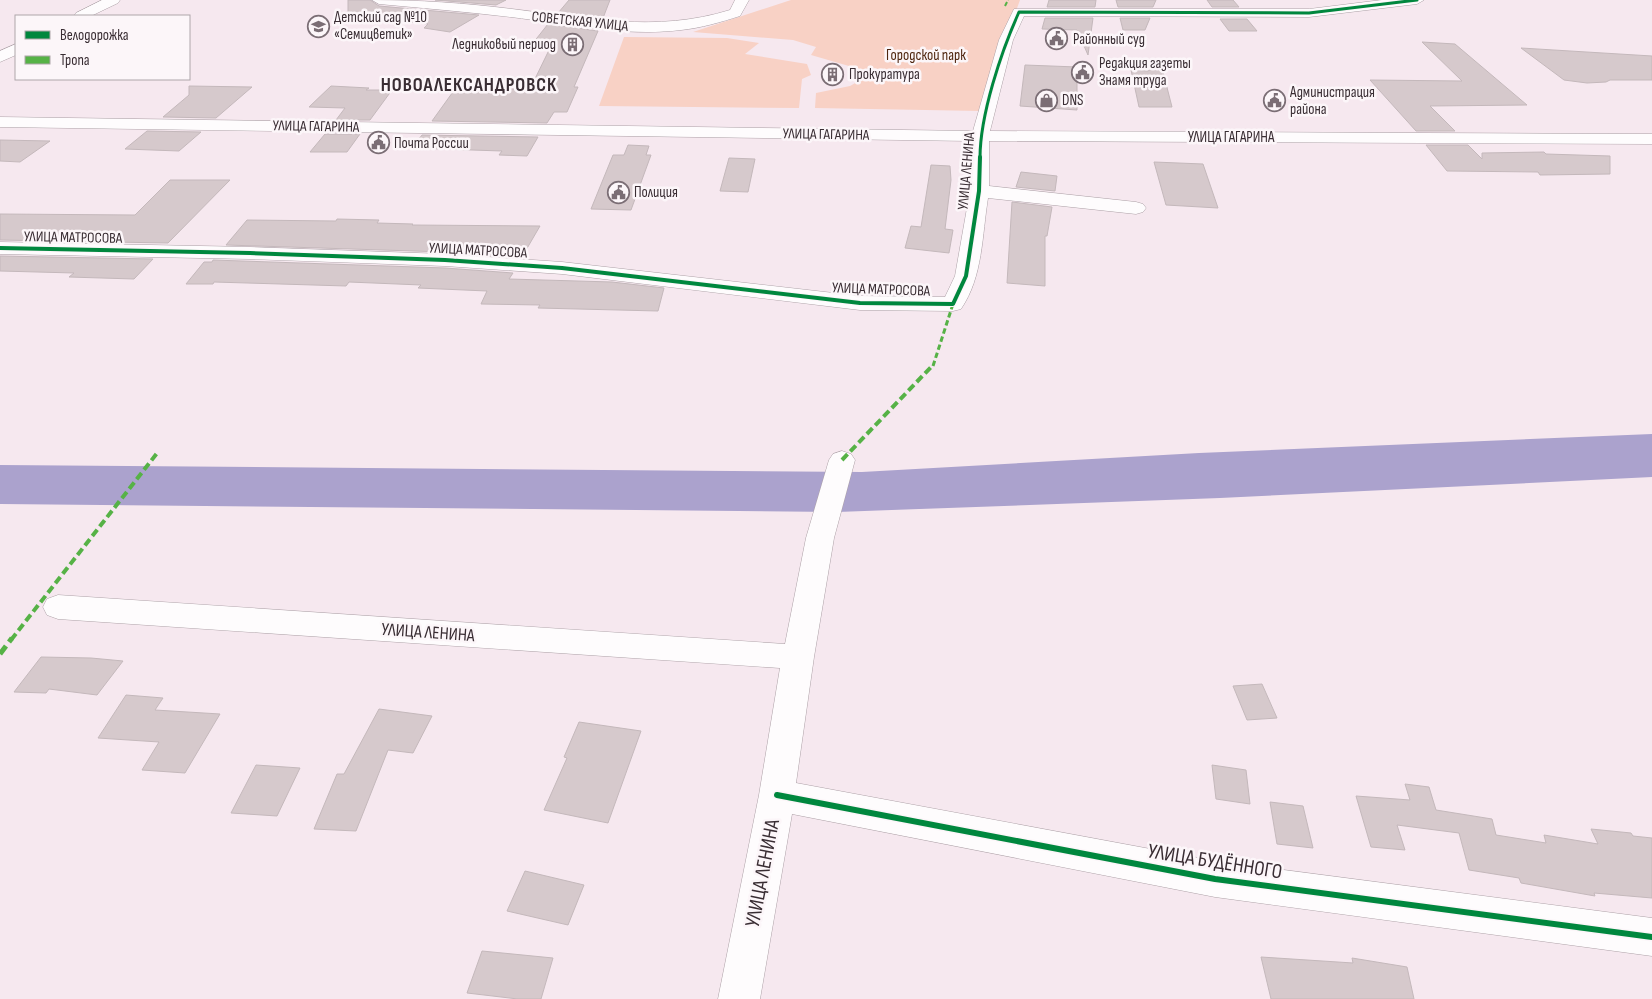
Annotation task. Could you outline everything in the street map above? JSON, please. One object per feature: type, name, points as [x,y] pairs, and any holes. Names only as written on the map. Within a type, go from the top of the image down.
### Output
[{"type":"street","points":[[83,15],[113,0]]},
{"type":"street","name":"СОВЕТСКАЯ УЛИЦА","points":[[379,0],[500,6],[613,26],[652,27],[694,26],[716,20],[735,13],[742,0]]},
{"type":"street","points":[[1010,6],[1308,13],[1409,0]]},
{"type":"street","name":"УЛИЦА ЛЕНИНА","points":[[953,304],[966,276],[979,191],[980,136],[1006,40],[1010,6]]},
{"type":"street","points":[[0,58],[15,50]]},
{"type":"street","name":"УЛИЦА ГАГАРИНА","points":[[0,122],[980,136],[1652,139]]},
{"type":"street","name":"УЛИЦА ЛЕНИНА","points":[[979,191],[1136,208]]},
{"type":"street","name":"УЛИЦА МАТРОСОВА","points":[[0,248],[250,253],[445,260],[562,268],[860,304],[953,304]]},
{"type":"street","name":"УЛИЦА ЛЕНИНА","points":[[739,999],[777,795],[798,657],[820,538],[842,460]]},
{"type":"street","name":"УЛИЦА ЛЕНИНА","points":[[58,607],[798,657]]},
{"type":"street","name":"УЛИЦА БУДЁННОГО","points":[[777,795],[1215,879],[1652,937]]},
{"type":"green space","name":"Городской парк","points":[[791,0],[1020,0],[980,111],[815,108],[816,93],[850,86],[873,73],[811,55],[816,47],[793,40],[693,32]]},
{"type":"green space","points":[[624,37],[727,38],[759,43],[745,54],[807,64],[811,75],[802,79],[799,108],[599,106]]},
{"type":"shaded area","points":[[1652,434],[1652,477],[1220,498],[837,512],[0,504],[0,465],[862,472],[1199,453]]},
{"type":"building","points":[[348,0],[370,0],[379,6],[479,15],[450,32],[424,28],[428,24],[348,15]]},
{"type":"building","points":[[435,0],[506,0],[496,5]]},
{"type":"building","points":[[569,0],[610,0],[603,18],[558,13]]},
{"type":"building","points":[[1049,0],[1096,0],[1095,7],[1047,7]]},
{"type":"building","points":[[1116,0],[1156,0],[1153,7],[1118,7]]},
{"type":"building","points":[[1207,0],[1233,0],[1239,7],[1212,7]]},
{"type":"building","points":[[1045,18],[1093,18],[1088,55],[1077,30],[1042,29]]},
{"type":"building","points":[[1120,18],[1150,18],[1145,30],[1123,30]]},
{"type":"building","points":[[1220,19],[1247,19],[1257,31],[1229,31]]},
{"type":"building","points":[[548,24],[598,31],[574,87],[578,87],[567,112],[554,112],[547,123],[432,121],[455,89],[523,89],[524,87],[531,87],[551,46],[533,43]]},
{"type":"building","points":[[1422,42],[1455,44],[1527,105],[1430,106],[1455,131],[1416,131],[1370,80],[1462,81]]},
{"type":"building","points":[[1521,48],[1652,56],[1652,80],[1610,80],[1587,83],[1564,80]]},
{"type":"building","points":[[1161,64],[1172,107],[1139,107],[1131,70],[1148,71]]},
{"type":"building","points":[[1025,65],[1077,67],[1077,110],[1020,106]]},
{"type":"building","points":[[189,86],[252,87],[216,118],[163,117],[189,95]]},
{"type":"building","points":[[331,86],[369,88],[366,90],[392,90],[370,120],[336,120],[345,108],[309,107]]},
{"type":"building","points":[[147,131],[201,132],[179,151],[125,149]]},
{"type":"building","points":[[325,134],[360,134],[347,152],[310,152]]},
{"type":"building","points":[[422,135],[538,137],[527,156],[499,155],[502,151],[412,148]]},
{"type":"building","points":[[0,140],[50,141],[20,162],[0,161]]},
{"type":"building","name":"Полиция","points":[[628,145],[649,146],[646,155],[651,155],[631,210],[591,209],[613,155],[624,155]]},
{"type":"building","points":[[1426,145],[1468,145],[1482,159],[1482,153],[1544,152],[1546,154],[1610,156],[1610,174],[1540,175],[1538,172],[1447,171]]},
{"type":"building","points":[[729,158],[755,159],[748,192],[720,191]]},
{"type":"building","points":[[1154,162],[1203,164],[1218,208],[1166,205]]},
{"type":"building","points":[[931,165],[950,166],[951,180],[945,229],[953,230],[949,253],[905,248],[911,226],[921,227]]},
{"type":"building","points":[[1021,172],[1057,176],[1055,191],[1016,187]]},
{"type":"building","points":[[170,180],[230,180],[168,243],[0,240],[0,214],[135,215]]},
{"type":"building","points":[[1012,202],[1052,207],[1047,236],[1045,236],[1045,286],[1007,283]]},
{"type":"building","points":[[337,219],[379,220],[377,223],[412,225],[540,226],[522,257],[445,252],[226,245],[247,220],[336,221]]},
{"type":"building","points":[[0,256],[153,259],[134,279],[69,277],[74,273],[0,271]]},
{"type":"building","points":[[213,260],[445,268],[513,273],[509,279],[612,282],[664,288],[658,311],[538,308],[540,305],[481,304],[487,291],[418,288],[421,285],[349,282],[346,286],[214,282],[213,284],[186,284],[204,262],[212,262]]},
{"type":"building","points":[[41,657],[123,661],[97,695],[49,689],[46,693],[14,692]]},
{"type":"building","points":[[1262,684],[1277,718],[1247,720],[1233,686]]},
{"type":"building","points":[[126,695],[163,698],[155,710],[220,714],[185,773],[142,770],[159,742],[98,738]]},
{"type":"building","points":[[379,709],[432,716],[413,753],[388,750],[356,831],[314,829],[337,774],[344,774]]},
{"type":"building","points":[[579,722],[641,731],[608,823],[544,810],[567,758],[564,757]]},
{"type":"building","points":[[256,765],[300,768],[277,816],[231,813]]},
{"type":"building","points":[[1212,765],[1246,770],[1250,804],[1216,799]]},
{"type":"building","points":[[1405,784],[1429,787],[1436,810],[1492,819],[1496,835],[1546,843],[1544,835],[1598,844],[1591,829],[1631,833],[1633,836],[1652,838],[1652,898],[1594,893],[1595,896],[1521,883],[1519,878],[1469,870],[1459,833],[1397,825],[1405,850],[1371,847],[1356,796],[1410,800]]},
{"type":"building","points":[[1270,802],[1303,806],[1313,848],[1277,844]]},
{"type":"building","points":[[525,871],[584,885],[568,925],[507,911]]},
{"type":"building","points":[[482,951],[553,958],[541,999],[518,999],[467,993]]},
{"type":"building","points":[[1261,957],[1353,963],[1352,958],[1407,967],[1414,999],[1271,999]]},
{"type":"marked path","points":[[1005,6],[1008,0]]},
{"type":"marked path","points":[[842,460],[933,366],[953,304]]},
{"type":"marked path","points":[[0,654],[158,452]]},
{"type":"cycle path","points":[[0,248],[250,253],[445,260],[562,268],[860,303],[953,304],[966,276],[979,191],[980,136],[1006,40],[1019,12],[1309,13],[1417,0]]},
{"type":"cycle path","points":[[777,795],[1215,879],[1652,937]]},
{"type":"place","name":"Детский сад №10 «Семицветик»","points":[[318,26]]},
{"type":"place","name":"Районный суд","points":[[1057,39]]},
{"type":"place","name":"Ледниковый период","points":[[572,44]]},
{"type":"place","name":"Редакция газеты Знамя труда","points":[[1083,72]]},
{"type":"place","name":"Прокуратура","points":[[833,74]]},
{"type":"place","name":"DNS","points":[[1046,100]]},
{"type":"place","name":"Администрация района","points":[[1274,101]]},
{"type":"place","name":"Почта России","points":[[378,143]]},
{"type":"place","name":"Полиция","points":[[618,192]]},
{"type":"district","name":"НОВОАЛЕКСАНДРОВСК","points":[[469,84]]}]
